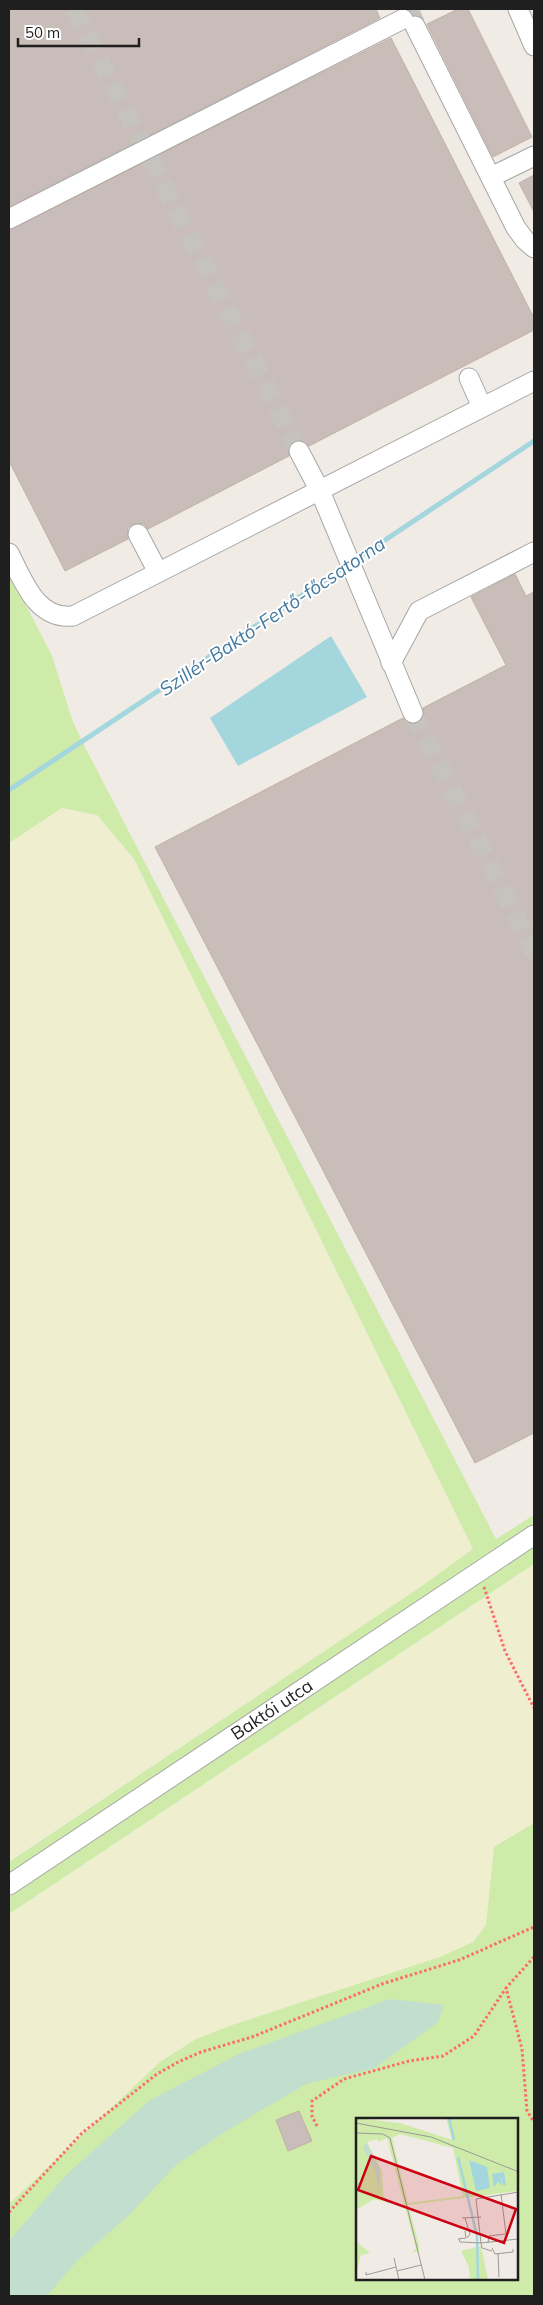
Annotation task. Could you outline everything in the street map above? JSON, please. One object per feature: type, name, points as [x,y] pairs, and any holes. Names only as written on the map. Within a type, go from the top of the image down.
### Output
[{"type":"street","points":[[518,9],[534,46]]},
{"type":"street","points":[[9,219],[407,16],[516,228],[534,248]]},
{"type":"street","points":[[491,177],[534,156]]},
{"type":"street","points":[[469,378],[482,407]]},
{"type":"street","points":[[9,553],[35,600],[50,614],[73,616],[534,381]]},
{"type":"street","points":[[299,451],[320,491],[413,713]]},
{"type":"street","points":[[138,534],[158,572]]},
{"type":"street","points":[[391,662],[419,611],[534,552]]},
{"type":"street","name":"Baktói utca","points":[[9,1885],[534,1535]]},
{"type":"path","points":[[477,1572],[489,1598],[496,1628],[505,1652],[534,1708]]},
{"type":"path","points":[[9,2212],[82,2134],[157,2074],[172,2065],[201,2052],[252,2037],[382,1984],[459,1960],[534,1927]]},
{"type":"path","points":[[317,2126],[312,2116],[312,2101],[344,2079],[409,2061],[443,2056],[474,2036],[506,1988],[534,1957]]},
{"type":"path","points":[[506,1988],[522,2049],[527,2110],[534,2122]]},
{"type":"green space","points":[[9,572],[52,656],[73,722],[86,749],[496,1539],[534,1515],[534,1564],[9,1914],[9,1862],[422,1586],[473,1549],[134,859],[97,815],[62,808],[9,843]]},
{"type":"green space","points":[[62,808],[97,815],[134,860],[473,1550],[422,1586],[9,1861],[9,843]]},
{"type":"green space","points":[[534,1564],[534,1823],[494,1847],[486,1925],[473,1942],[440,1957],[232,2025],[196,2039],[160,2062],[9,2204],[9,1914]]},
{"type":"green space","points":[[534,1823],[534,2296],[9,2296],[9,2204],[160,2062],[196,2039],[232,2025],[440,1957],[473,1942],[486,1925],[494,1847]]},
{"type":"green space","points":[[390,1999],[444,2005],[438,2022],[375,2068],[306,2084],[228,2130],[176,2165],[129,2215],[76,2262],[47,2296],[9,2296],[9,2241],[66,2175],[150,2100],[239,2054]]},
{"type":"water","points":[[331,636],[367,697],[238,766],[210,718]]},
{"type":"building","points":[[9,9],[376,9],[380,18],[9,207]]},
{"type":"building","points":[[458,9],[468,9],[532,137],[493,157],[427,24]]},
{"type":"building","points":[[391,38],[534,318],[534,330],[309,446],[305,441],[294,441],[289,445],[289,456],[148,529],[144,524],[133,524],[128,528],[128,539],[65,571],[9,461],[9,230]]},
{"type":"building","points":[[534,175],[534,212],[519,183]]},
{"type":"building","points":[[515,574],[526,596],[534,592],[534,1433],[475,1463],[155,847],[403,718],[411,724],[418,723],[424,715],[423,708],[506,665],[471,597]]},
{"type":"building","points":[[299,2111],[312,2141],[288,2151],[276,2120]]},
{"type":"waterway","name":"Szillér-Baktó-Fertő-főcsatorna","points":[[9,790],[534,441]]},
{"type":"tunnel","points":[[74,9],[299,451]]},
{"type":"tunnel","points":[[403,19],[424,9]]},
{"type":"tunnel","points":[[413,713],[534,952]]}]
